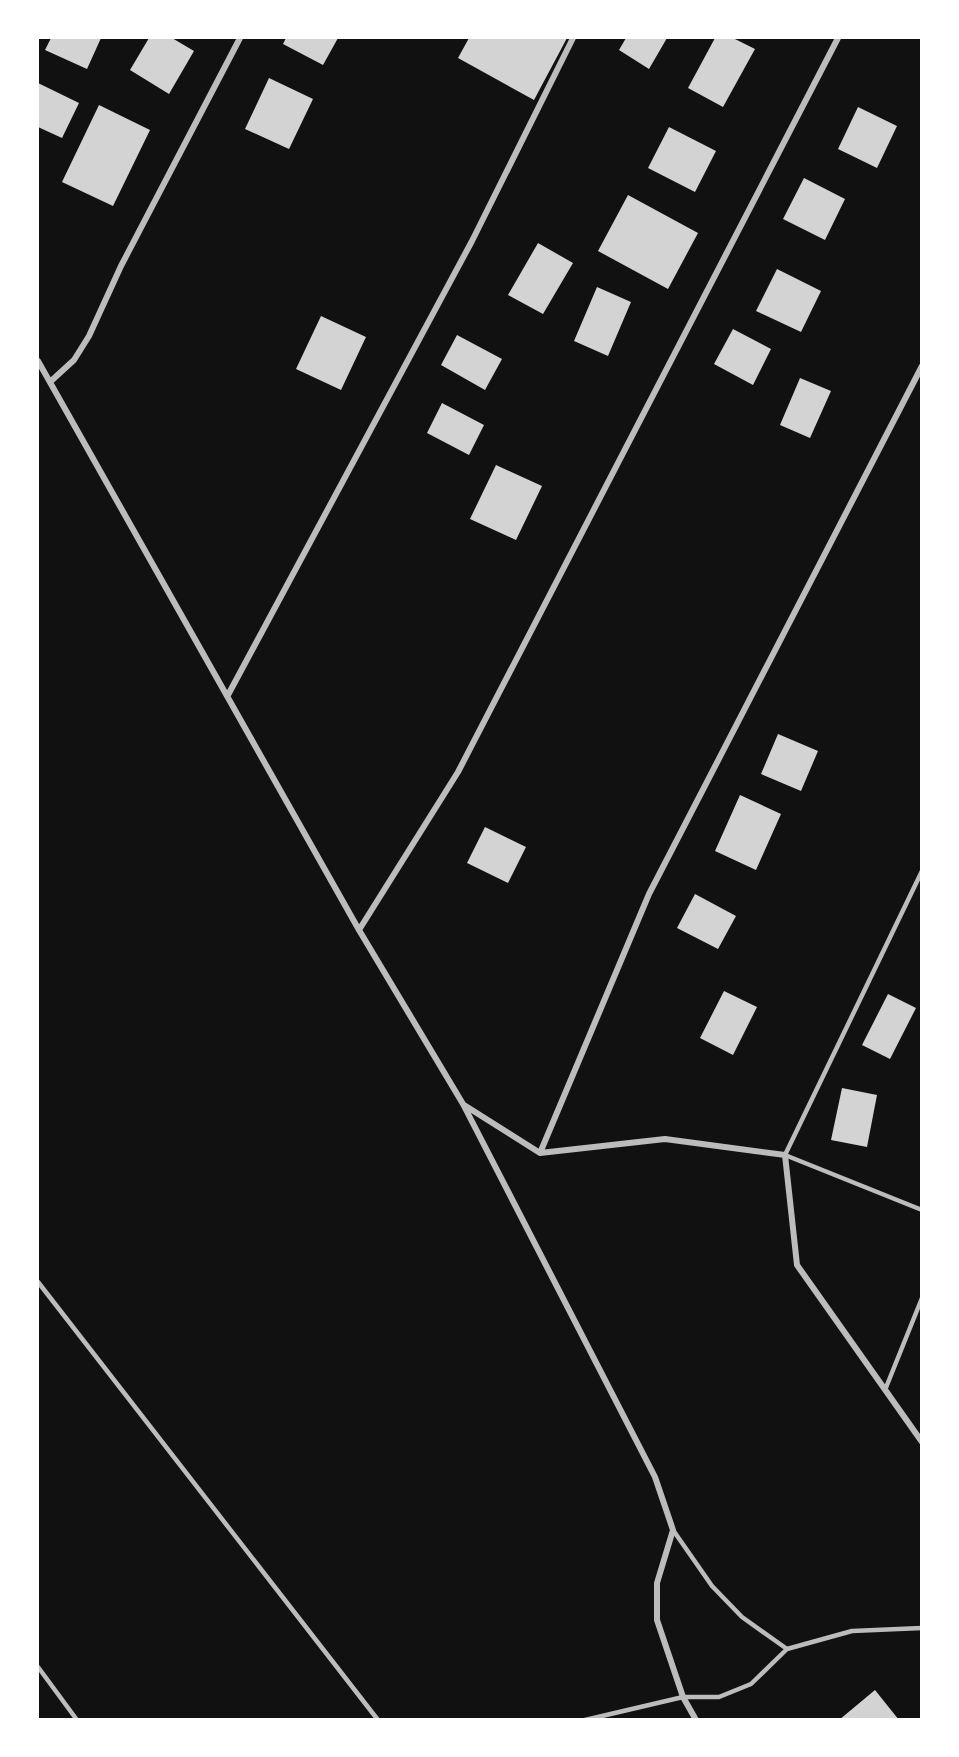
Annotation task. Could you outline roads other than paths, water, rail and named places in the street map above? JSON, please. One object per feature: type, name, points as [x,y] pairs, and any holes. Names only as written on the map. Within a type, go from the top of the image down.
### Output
[{"type":"street","points":[[50,382],[74,360],[89,336],[122,266],[240,38]]},
{"type":"street","points":[[228,695],[472,241],[573,38]]},
{"type":"street","points":[[359,930],[458,772],[838,38]]},
{"type":"street","points":[[38,361],[359,930],[464,1104],[655,1477],[674,1530],[657,1583],[657,1620],[683,1697],[696,1719]]},
{"type":"street","points":[[540,1153],[649,894],[921,366]]},
{"type":"street","points":[[464,1104],[540,1153],[665,1139],[785,1155],[797,1265],[921,1442]]},
{"type":"lane","points":[[921,871],[785,1155],[921,1210]]},
{"type":"lane","points":[[38,1282],[378,1719]]},
{"type":"lane","points":[[885,1390],[921,1298]]},
{"type":"lane","points":[[674,1530],[712,1586],[742,1617],[787,1648]]},
{"type":"lane","points":[[585,1719],[683,1697],[720,1696],[751,1684],[787,1648],[852,1631],[921,1628]]},
{"type":"lane","points":[[38,1667],[77,1719]]}]
